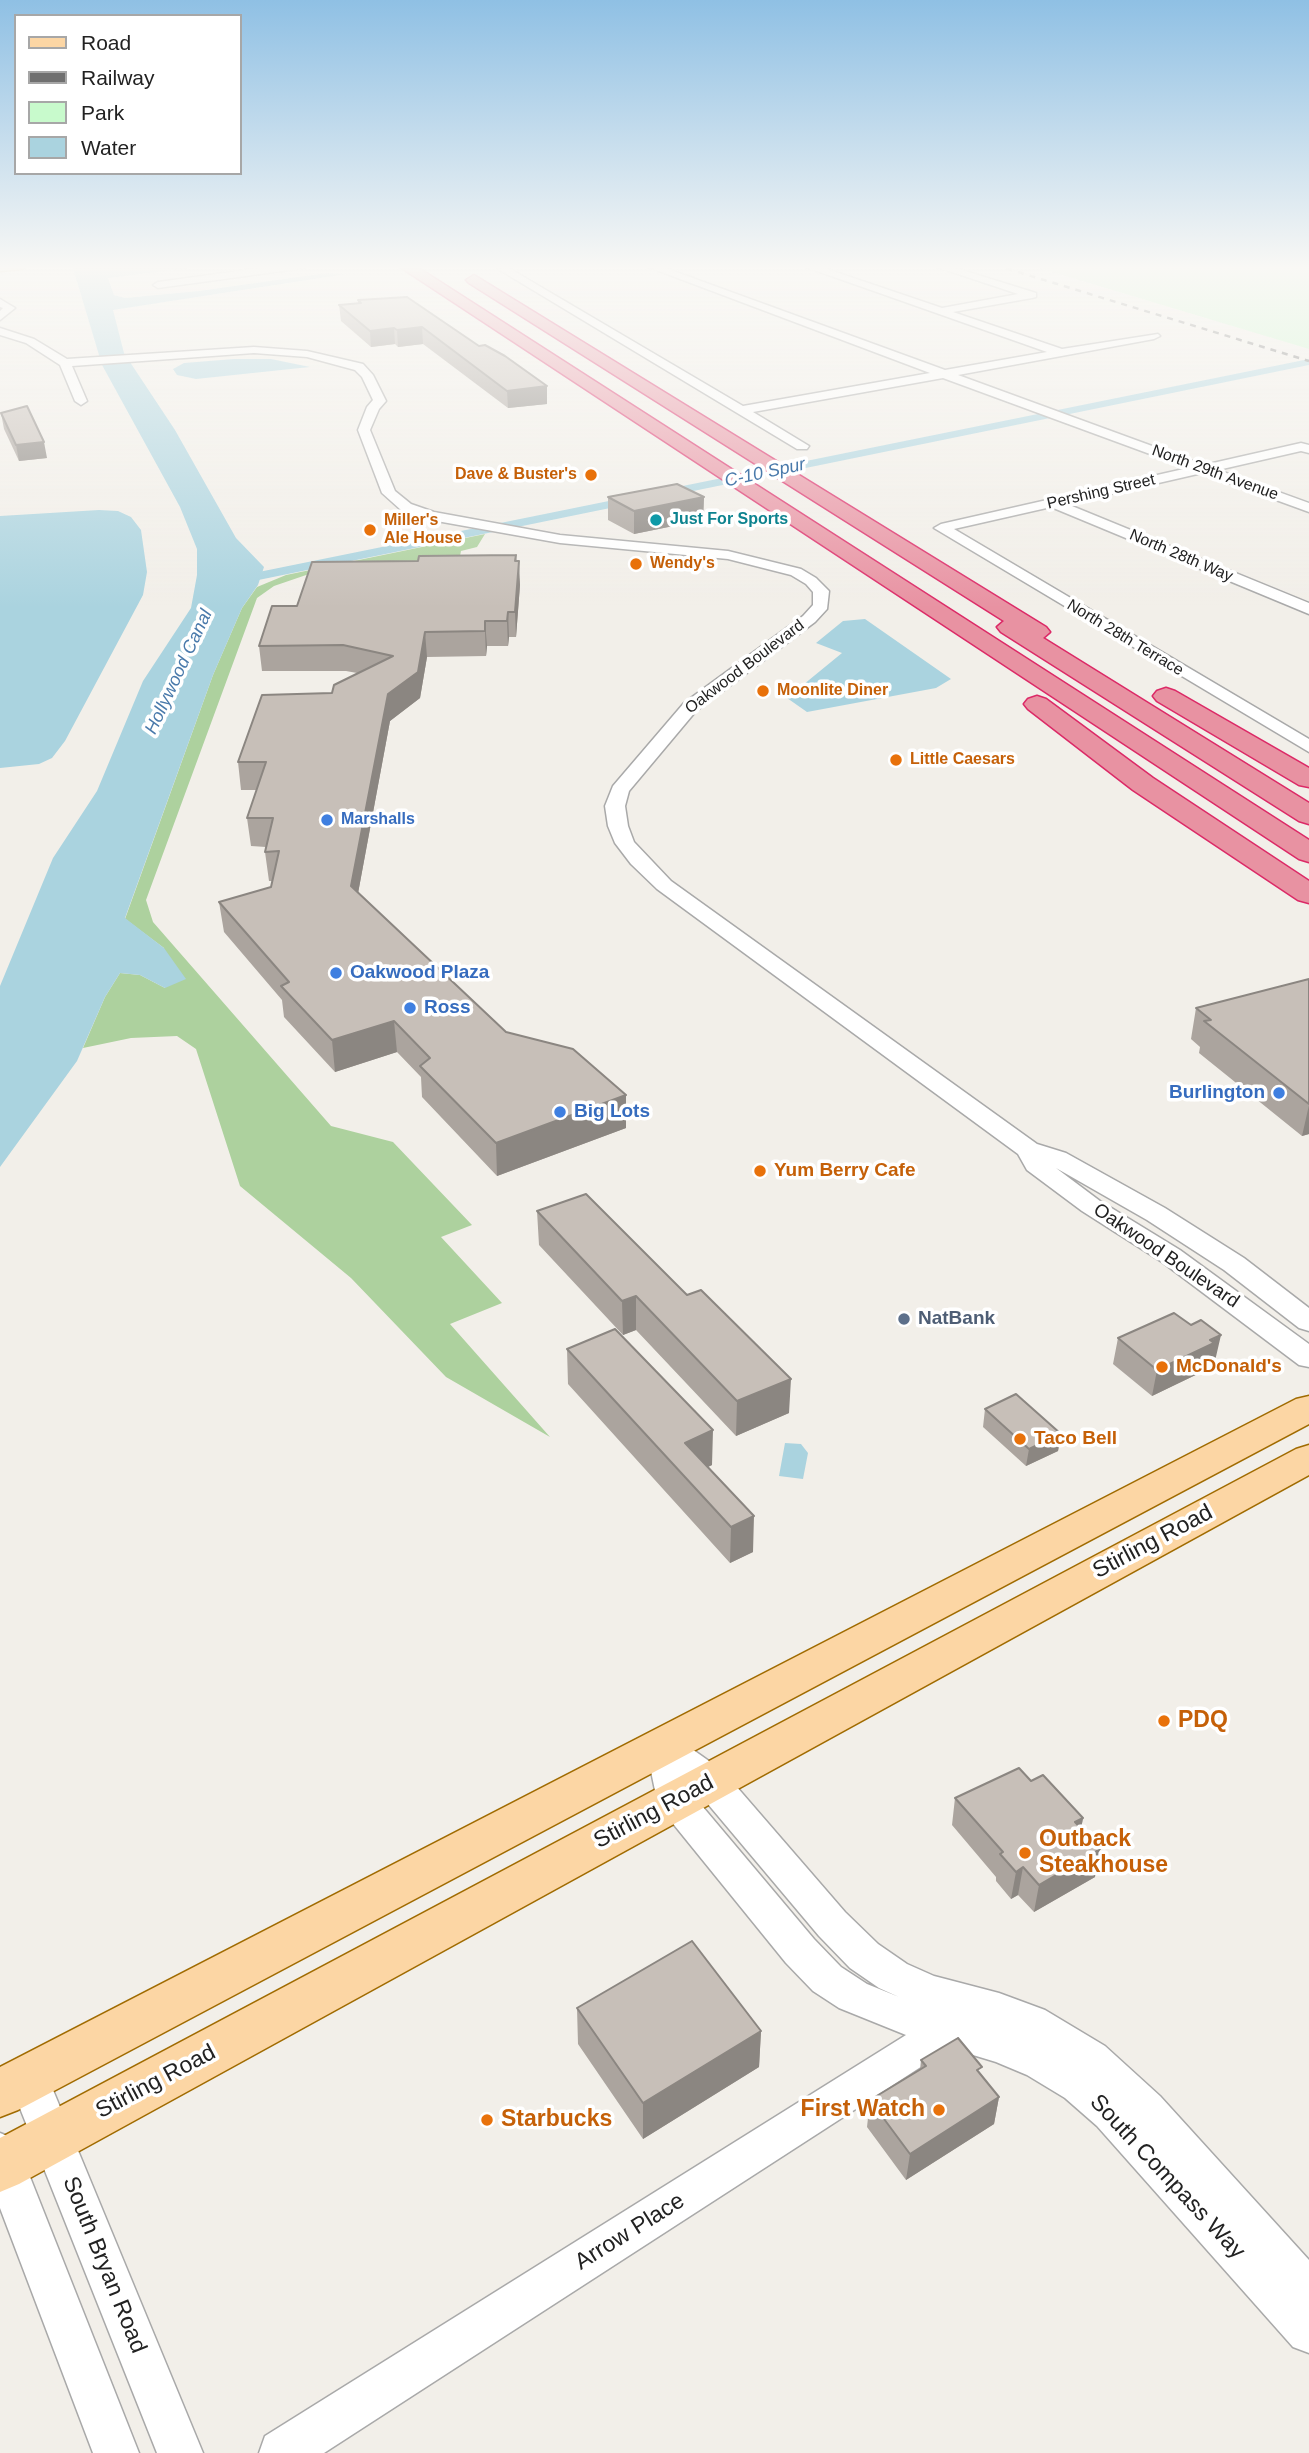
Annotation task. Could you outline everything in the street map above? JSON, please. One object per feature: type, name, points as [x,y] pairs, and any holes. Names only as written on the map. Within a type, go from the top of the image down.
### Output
[{"type":"highway","points":[[577,379],[757,475],[1030,627],[1309,802]]},
{"type":"highway","points":[[581,379],[600,392]]},
{"type":"highway","points":[[604,379],[1309,815]]},
{"type":"highway","points":[[620,379],[757,475],[1309,836]]},
{"type":"highway","points":[[635,379],[698,419],[757,475],[909,594],[1309,853]]},
{"type":"highway","points":[[909,594],[930,621],[1131,775],[1309,894]]},
{"type":"highway","points":[[1030,627],[1096,657],[1309,779]]},
{"type":"main road","points":[[14,2086],[1309,1408]]},
{"type":"main road","name":"Stirling Road","points":[[1,2161],[52,2137],[1309,1458]]},
{"type":"street","points":[[72,379],[81,401]]},
{"type":"street","points":[[351,379],[363,402],[373,407]]},
{"type":"street","name":"Oakwood Boulevard","points":[[369,379],[380,401],[373,407],[363,430],[389,493],[406,507],[431,516],[483,526],[607,545],[741,557],[796,572],[821,591],[821,606],[809,619],[681,716],[620,790],[615,806],[618,826],[625,843],[664,885],[1028,1149],[1057,1158],[1156,1214],[1234,1264],[1305,1315]]},
{"type":"street","points":[[690,379],[802,446]]},
{"type":"street","points":[[742,410],[916,379]]},
{"type":"street","name":"North 29th Avenue","points":[[963,379],[1309,498]]},
{"type":"street","name":"North 29th Avenue","points":[[979,379],[1309,508]]},
{"type":"street","name":"Pershing Street","points":[[941,528],[1305,448]]},
{"type":"street","name":"North 28th Way","points":[[1053,503],[1309,609]]},
{"type":"street","name":"North 28th Terrace","points":[[941,528],[1309,747]]},
{"type":"street","name":"Oakwood Boulevard","points":[[1028,1149],[1036,1165],[1091,1206],[1171,1256],[1309,1358]]},
{"type":"street","name":"South Compass Way","points":[[663,1747],[800,1951],[827,1979],[853,1996],[888,2012],[1031,2023],[1064,2040],[1099,2066],[1145,2110],[1309,2294]]},
{"type":"street","name":"South Compass Way","points":[[959,2017],[1001,2045],[1041,2062],[1079,2085],[1112,2112],[1309,2331]]},
{"type":"street","name":"Arrow Place","points":[[282,2453],[915,2051],[959,2017]]},
{"type":"street","name":"South Bryan Road","points":[[14,2086],[52,2137],[180,2453]]},
{"type":"street","points":[[1,2161],[116,2453]]},
{"type":"green space","points":[[485,534],[477,547],[461,551],[457,572],[312,573],[274,586],[257,598],[146,900],[153,922],[331,1126],[393,1142],[472,1225],[441,1237],[502,1303],[450,1324],[550,1437],[446,1377],[351,1278],[240,1186],[196,1049],[177,1036],[131,1038],[83,1048],[105,997],[120,973],[140,975],[165,988],[164,948],[125,919],[213,675],[242,608],[257,587],[286,575]]},
{"type":"water","name":"Hollywood Canal","points":[[110,379],[142,379],[175,430],[236,538],[264,567],[258,585],[242,608],[213,675],[125,918],[164,948],[186,979],[165,988],[140,975],[120,973],[105,997],[77,1061],[0,1167],[0,986],[53,858],[97,791],[143,681],[191,608],[197,575],[197,549],[180,507]]},
{"type":"water","points":[[118,511],[131,517],[141,530],[147,572],[143,595],[65,741],[52,758],[39,764],[0,768],[0,516]]},
{"type":"water","points":[[865,619],[951,679],[936,688],[807,712],[787,698],[842,653],[816,643],[843,621]]},
{"type":"water","points":[[785,1443],[801,1444],[808,1453],[803,1479],[779,1476]]},
{"type":"building","points":[[492,379],[538,379],[547,386],[507,391]]},
{"type":"building","points":[[27,406],[44,442],[16,445],[1,413]]},
{"type":"building","points":[[677,484],[704,497],[634,511],[608,497]]},
{"type":"building","points":[[516,555],[515,561],[519,561],[515,612],[508,612],[507,621],[485,621],[485,631],[425,632],[418,672],[388,694],[351,886],[506,1032],[573,1049],[626,1095],[496,1143],[420,1066],[430,1058],[394,1021],[332,1040],[281,986],[289,982],[219,902],[271,887],[279,851],[265,852],[273,818],[247,818],[266,762],[238,762],[262,695],[332,693],[334,685],[393,656],[343,645],[259,646],[272,606],[297,606],[312,562],[418,561],[419,556]]},
{"type":"building","points":[[1309,979],[1309,1104],[1204,1021],[1211,1020],[1196,1008]]},
{"type":"building","points":[[586,1194],[687,1295],[701,1290],[791,1379],[737,1401],[636,1296],[622,1301],[537,1211]]},
{"type":"building","points":[[1174,1313],[1191,1325],[1201,1320],[1221,1335],[1210,1340],[1214,1343],[1157,1370],[1118,1338]]},
{"type":"building","points":[[615,1329],[713,1430],[685,1443],[754,1516],[731,1527],[567,1349]]},
{"type":"building","points":[[1016,1394],[1061,1434],[1029,1449],[985,1409]]},
{"type":"building","points":[[1019,1768],[1031,1781],[1043,1775],[1083,1818],[1075,1822],[1100,1849],[1039,1885],[1023,1867],[1016,1872],[1000,1854],[1003,1852],[955,1798]]},
{"type":"building","points":[[692,1941],[761,2031],[643,2103],[577,2008]]},
{"type":"building","points":[[958,2038],[982,2067],[977,2070],[999,2097],[910,2154],[870,2100],[926,2066],[921,2060]]},
{"type":"waterway","name":"C-10 Spur","points":[[234,581],[1223,379]]},
{"type":"place","name":"Dave & Buster's","points":[[591,475]]},
{"type":"place","name":"Just For Sports","points":[[656,520]]},
{"type":"place","name":"Miller's Ale House","points":[[370,530]]},
{"type":"place","name":"Wendy's","points":[[636,564]]},
{"type":"place","name":"Moonlite Diner","points":[[763,691]]},
{"type":"place","name":"Little Caesars","points":[[896,760]]},
{"type":"place","name":"Marshalls","points":[[327,820]]},
{"type":"place","name":"Oakwood Plaza","points":[[336,973]]},
{"type":"place","name":"Ross","points":[[410,1008]]},
{"type":"place","name":"Burlington","points":[[1279,1093]]},
{"type":"place","name":"Big Lots","points":[[560,1112]]},
{"type":"place","name":"Yum Berry Cafe","points":[[760,1171]]},
{"type":"place","name":"NatBank","points":[[904,1319]]},
{"type":"place","name":"McDonald's","points":[[1162,1367]]},
{"type":"place","name":"Taco Bell","points":[[1020,1439]]},
{"type":"place","name":"PDQ","points":[[1164,1721]]},
{"type":"place","name":"Outback Steakhouse","points":[[1025,1853]]},
{"type":"place","name":"First Watch","points":[[939,2110]]},
{"type":"place","name":"Starbucks","points":[[487,2120]]}]
